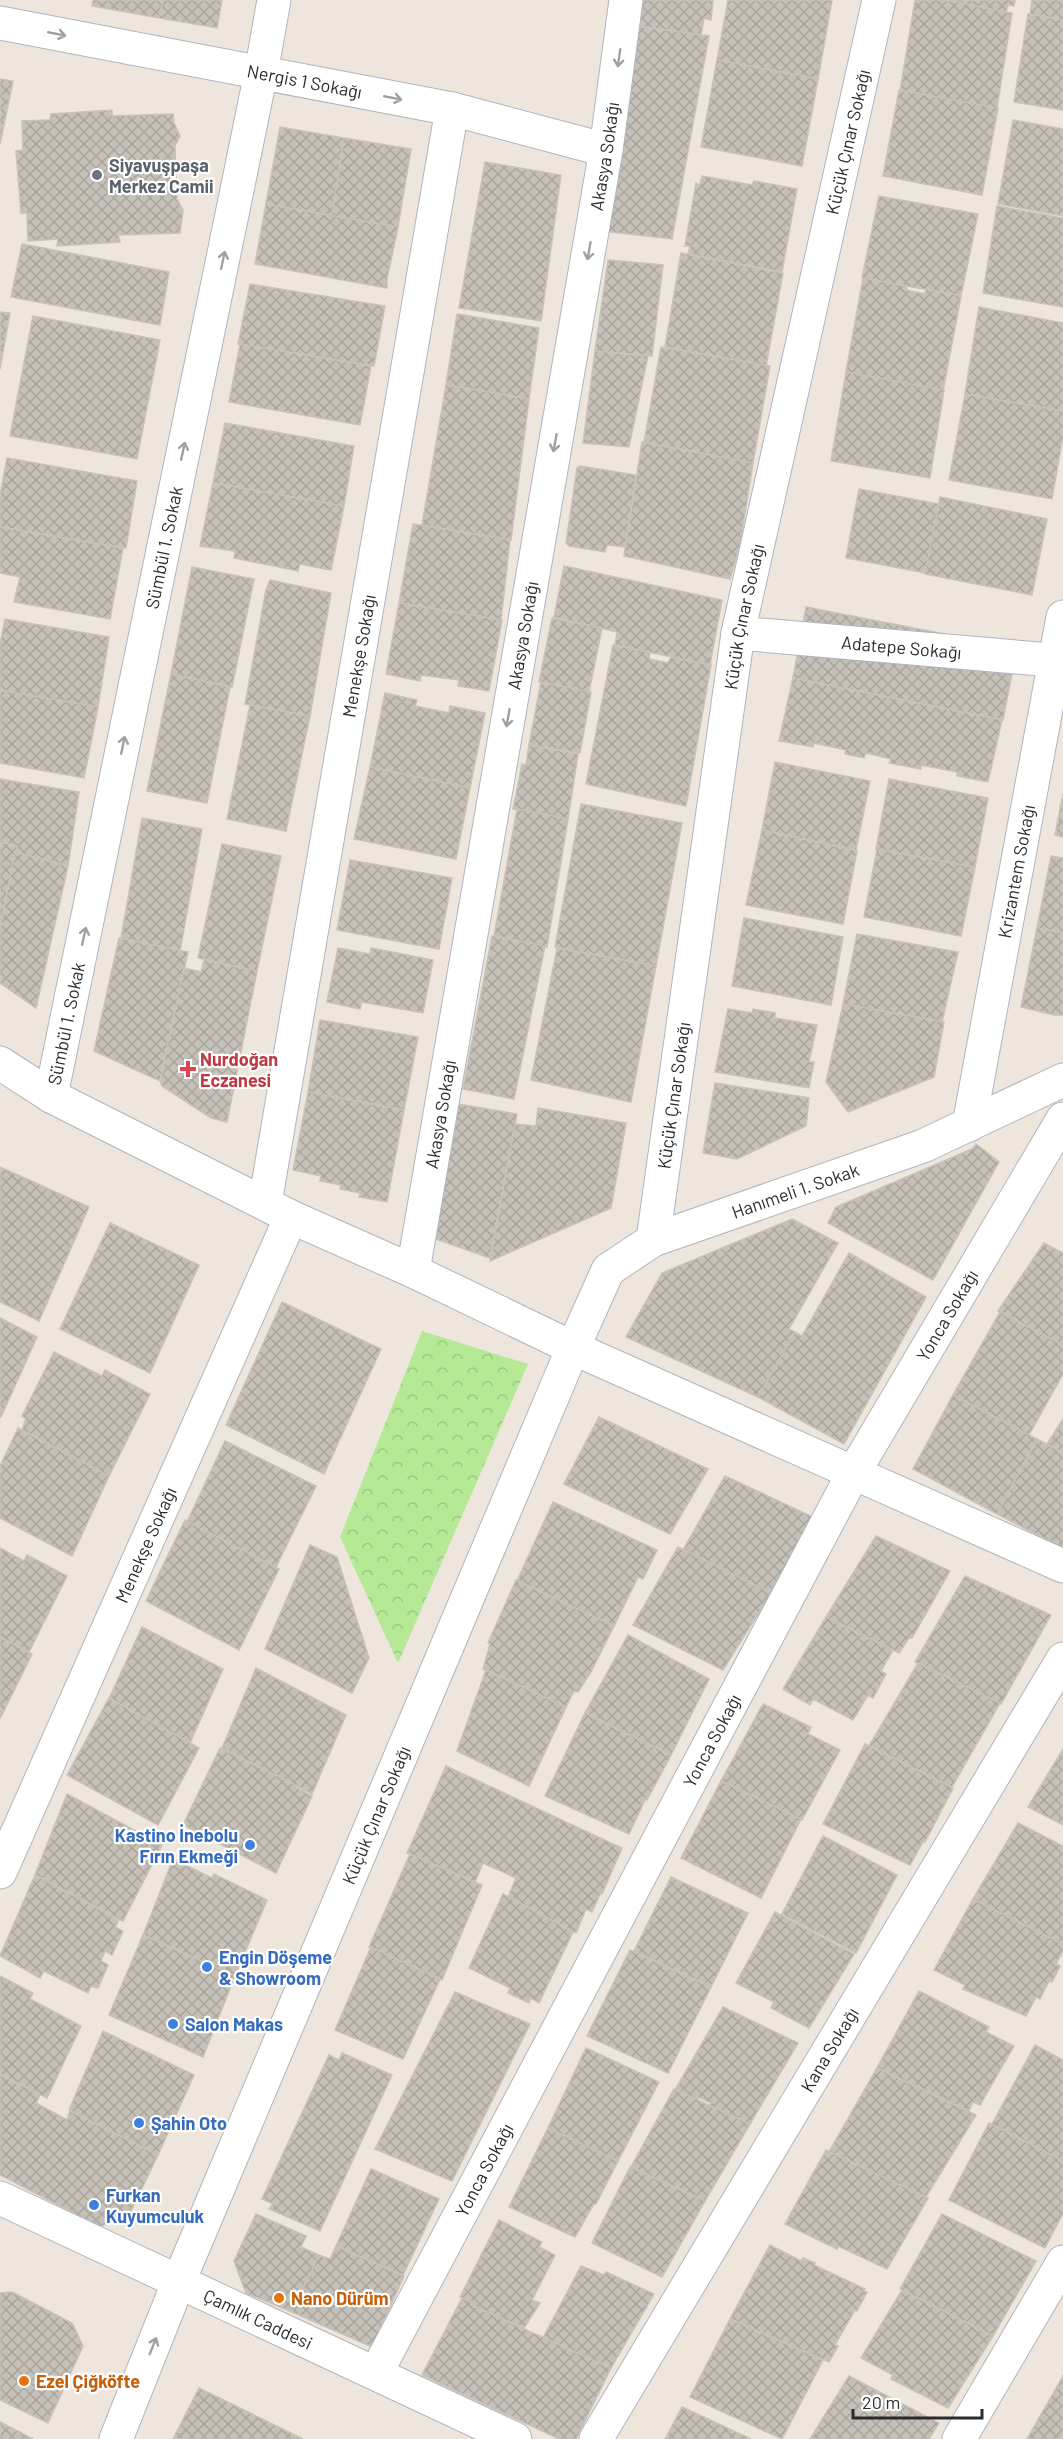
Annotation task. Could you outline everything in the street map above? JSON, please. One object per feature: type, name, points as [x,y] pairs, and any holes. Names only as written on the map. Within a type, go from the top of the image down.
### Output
[{"type":"street","name":"Sümbül 1. Sokak","points":[[51,1096],[261,73],[274,0]]},
{"type":"street","name":"Akasya Sokağı","points":[[413,1271],[606,150],[626,0]]},
{"type":"street","name":"Küçük Çınar Sokağı","points":[[653,1240],[738,633],[879,0]]},
{"type":"street","name":"Nergis 1 Sokağı","points":[[0,24],[452,109],[606,150]]},
{"type":"street","name":"Menekşe Sokağı","points":[[0,1872],[278,1210],[452,109]]},
{"type":"street","name":"Krizantem Sokağı","points":[[969,1125],[1059,660],[1063,617]]},
{"type":"street","name":"Adatepe Sokağı","points":[[738,633],[1059,660]]},
{"type":"street","points":[[0,1064],[51,1096],[278,1210],[413,1271],[573,1348],[1063,1566]]},
{"type":"street","name":"Hanımeli 1. Sokak","points":[[573,1348],[608,1270],[653,1240],[923,1146],[1063,1080]]},
{"type":"street","name":"Yonca Sokağı","points":[[376,2373],[854,1473],[1063,1119]]},
{"type":"street","name":"Küçük Çınar Sokağı","points":[[116,2439],[179,2281],[573,1348]]},
{"type":"street","name":"Kana Sokağı","points":[[596,2439],[1063,1659]]},
{"type":"street","name":"Çamlık Caddesi","points":[[0,2198],[515,2439]]},
{"type":"street","points":[[959,2439],[1063,2262]]},
{"type":"green space","points":[[422,1331],[528,1364],[398,1663],[340,1537]]},
{"type":"building","points":[[93,0],[163,0],[159,18],[92,6]]},
{"type":"building","points":[[163,0],[222,0],[217,28],[159,18]]},
{"type":"building","points":[[642,0],[713,0],[711,20],[704,18],[701,35],[638,26]]},
{"type":"building","points":[[728,0],[832,0],[818,79],[717,60]]},
{"type":"building","points":[[915,0],[946,0],[1012,13],[997,108],[900,91]]},
{"type":"building","points":[[946,0],[1015,0],[1014,6],[1008,5],[1006,12]]},
{"type":"building","points":[[1032,0],[1063,0],[1063,20],[1030,14]]},
{"type":"building","points":[[1028,14],[1063,20],[1063,110],[1014,102]]},
{"type":"building","points":[[636,26],[709,36],[672,239],[603,231]]},
{"type":"building","points":[[717,60],[818,79],[802,166],[701,147]]},
{"type":"building","points":[[0,79],[13,81],[0,144]]},
{"type":"building","points":[[899,90],[998,108],[982,195],[883,176]]},
{"type":"building","name":"Siyavuşpaşa Merkez Camii","points":[[112,110],[112,116],[173,114],[180,136],[175,146],[177,199],[183,210],[180,233],[118,235],[120,242],[57,246],[58,239],[28,241],[27,213],[21,213],[16,151],[23,150],[22,121],[50,120],[51,114]]},
{"type":"building","points":[[1013,120],[1063,129],[1063,216],[998,204]]},
{"type":"building","points":[[280,127],[344,138],[332,216],[266,204]]},
{"type":"building","points":[[344,138],[411,149],[398,227],[332,216]]},
{"type":"building","points":[[485,162],[561,175],[541,321],[459,308]]},
{"type":"building","points":[[702,176],[752,185],[754,181],[797,189],[782,272],[688,254],[690,246],[685,246],[696,183],[700,185]]},
{"type":"building","points":[[879,196],[978,214],[961,296],[862,278]]},
{"type":"building","points":[[266,204],[398,227],[387,288],[255,264]]},
{"type":"building","points":[[997,206],[1063,218],[1063,307],[983,293]]},
{"type":"building","points":[[22,244],[169,272],[160,325],[11,297]]},
{"type":"building","points":[[681,253],[783,273],[766,366],[665,347]]},
{"type":"building","points":[[608,260],[663,265],[652,356],[595,351]]},
{"type":"building","points":[[863,278],[906,286],[907,290],[925,294],[926,289],[961,296],[943,391],[846,372]]},
{"type":"building","points":[[250,284],[385,306],[374,366],[238,344]]},
{"type":"building","points":[[979,307],[1063,323],[1063,411],[965,394]]},
{"type":"building","points":[[0,312],[10,313],[0,369]]},
{"type":"building","points":[[457,314],[539,328],[529,399],[446,385]]},
{"type":"building","points":[[33,316],[160,340],[137,459],[10,436]]},
{"type":"building","points":[[240,344],[371,366],[360,425],[229,402]]},
{"type":"building","points":[[661,347],[770,366],[753,463],[644,442]]},
{"type":"building","points":[[595,351],[648,356],[629,447],[583,443]]},
{"type":"building","points":[[846,372],[944,390],[930,478],[831,461]]},
{"type":"building","points":[[446,385],[529,399],[511,540],[422,525]]},
{"type":"building","points":[[965,394],[1063,411],[1063,436],[1052,499],[949,480]]},
{"type":"building","points":[[225,423],[354,446],[344,506],[213,483]]},
{"type":"building","points":[[642,442],[753,463],[740,545],[730,579],[624,556]]},
{"type":"building","points":[[7,458],[137,481],[126,548],[0,527],[0,495]]},
{"type":"building","points":[[580,466],[636,475],[625,547],[607,545],[605,552],[569,546],[566,543],[577,468]]},
{"type":"building","points":[[213,483],[344,506],[331,570],[300,564],[298,571],[234,558],[235,551],[200,546]]},
{"type":"building","points":[[859,489],[939,504],[926,573],[846,558]]},
{"type":"building","points":[[940,497],[1047,519],[1032,595],[925,574]]},
{"type":"building","points":[[413,524],[510,540],[501,620],[399,603]]},
{"type":"building","points":[[0,527],[123,548],[110,619],[14,602],[20,577],[0,573]]},
{"type":"building","points":[[564,566],[722,600],[710,665],[615,645],[617,632],[554,617]]},
{"type":"building","points":[[192,567],[254,579],[232,687],[171,674]]},
{"type":"building","points":[[270,580],[331,593],[310,716],[245,704],[266,590]]},
{"type":"building","points":[[399,603],[502,620],[489,691],[458,686],[459,680],[421,675],[420,681],[386,674]]},
{"type":"building","points":[[806,607],[1017,648],[1003,720],[793,678]]},
{"type":"building","points":[[552,618],[602,628],[589,692],[539,682]]},
{"type":"building","points":[[5,619],[109,637],[98,707],[0,691],[0,644]]},
{"type":"building","points":[[613,645],[650,652],[649,659],[668,663],[671,657],[711,665],[686,806],[586,784]]},
{"type":"building","points":[[171,674],[230,687],[207,803],[147,791]]},
{"type":"building","points":[[793,678],[1002,720],[988,782],[957,776],[957,772],[921,765],[921,769],[889,763],[891,759],[866,753],[864,758],[845,754],[846,750],[814,743],[813,747],[779,741]]},
{"type":"building","points":[[541,682],[591,692],[580,753],[529,745]]},
{"type":"building","points":[[0,690],[98,707],[84,778],[0,763]]},
{"type":"building","points":[[385,693],[417,700],[415,706],[449,713],[450,706],[485,713],[470,788],[370,767]]},
{"type":"building","points":[[250,705],[310,716],[286,831],[227,819]]},
{"type":"building","points":[[529,745],[578,754],[568,819],[513,809],[522,764],[526,765]]},
{"type":"building","points":[[775,762],[870,781],[856,850],[762,830]]},
{"type":"building","points":[[370,767],[470,788],[456,859],[354,839]]},
{"type":"building","points":[[0,779],[79,792],[68,866],[15,852],[17,846],[0,843]]},
{"type":"building","points":[[889,779],[988,798],[975,867],[876,849]]},
{"type":"building","points":[[1063,794],[1063,837],[1055,835]]},
{"type":"building","points":[[581,804],[682,823],[656,966],[555,947]]},
{"type":"building","points":[[517,809],[568,819],[547,947],[494,936]]},
{"type":"building","points":[[142,818],[202,829],[180,951],[121,938]]},
{"type":"building","points":[[762,830],[857,851],[843,924],[746,905]]},
{"type":"building","points":[[0,842],[17,846],[0,929]]},
{"type":"building","points":[[222,844],[281,856],[257,971],[198,958]]},
{"type":"building","points":[[877,849],[975,867],[961,936],[864,917]]},
{"type":"building","points":[[15,852],[68,866],[36,1008],[0,983],[0,928]]},
{"type":"building","points":[[1051,856],[1063,858],[1063,933],[1037,928]]},
{"type":"building","points":[[350,860],[452,878],[439,949],[337,930]]},
{"type":"building","points":[[744,918],[843,937],[831,1005],[732,986]]},
{"type":"building","points":[[1037,928],[1063,933],[1063,1015],[1021,1007]]},
{"type":"building","points":[[857,934],[958,952],[942,1022],[843,1004]]},
{"type":"building","points":[[492,936],[545,946],[514,1099],[463,1089]]},
{"type":"building","points":[[119,938],[188,952],[160,1081],[94,1051]]},
{"type":"building","points":[[338,948],[370,954],[371,948],[433,960],[423,1013],[362,1002],[360,1009],[327,1002]]},
{"type":"building","points":[[557,948],[656,966],[631,1102],[531,1080]]},
{"type":"building","points":[[204,960],[257,971],[227,1122],[211,1118],[162,1086],[160,1081],[184,968],[201,972]]},
{"type":"building","points":[[843,1004],[944,1022],[934,1077],[848,1112],[826,1082]]},
{"type":"building","points":[[728,1009],[752,1013],[753,1009],[775,1013],[775,1018],[817,1025],[809,1062],[814,1062],[809,1088],[715,1072]]},
{"type":"building","points":[[320,1020],[418,1037],[404,1110],[308,1092]]},
{"type":"building","points":[[715,1083],[809,1098],[806,1126],[737,1159],[703,1153]]},
{"type":"building","points":[[308,1092],[404,1110],[387,1202],[359,1197],[360,1193],[340,1189],[341,1185],[320,1181],[321,1176],[293,1170]]},
{"type":"building","points":[[458,1104],[517,1114],[490,1258],[427,1236]]},
{"type":"building","points":[[538,1108],[626,1123],[611,1208],[490,1261],[515,1124],[536,1126]]},
{"type":"building","points":[[976,1144],[999,1162],[933,1280],[828,1223],[836,1207],[972,1149]]},
{"type":"building","points":[[0,1167],[89,1207],[39,1321],[0,1302]]},
{"type":"building","points":[[792,1219],[838,1243],[789,1329],[795,1332],[758,1397],[626,1337],[662,1273]]},
{"type":"building","points":[[110,1223],[199,1265],[150,1373],[60,1329]]},
{"type":"building","points":[[1044,1243],[1063,1253],[1063,1345],[998,1311]]},
{"type":"building","points":[[849,1253],[926,1297],[844,1444],[758,1397],[795,1332],[802,1336]]},
{"type":"building","points":[[282,1302],[381,1349],[324,1474],[226,1425]]},
{"type":"building","points":[[1000,1312],[1063,1345],[1063,1374],[1029,1435],[953,1395]]},
{"type":"building","points":[[0,1318],[37,1337],[1,1417],[0,1417]]},
{"type":"building","points":[[54,1352],[102,1376],[105,1370],[150,1394],[109,1476],[22,1430],[26,1419],[22,1416]]},
{"type":"building","points":[[953,1395],[1037,1439],[997,1514],[913,1469]]},
{"type":"building","points":[[599,1417],[708,1469],[670,1534],[564,1484]]},
{"type":"building","points":[[1063,1419],[1063,1453],[1047,1444]]},
{"type":"building","points":[[18,1428],[109,1476],[72,1556],[0,1518],[0,1466]]},
{"type":"building","points":[[1037,1439],[1063,1453],[1063,1548],[997,1514]]},
{"type":"building","points":[[225,1441],[316,1486],[276,1567],[187,1522]]},
{"type":"building","points":[[725,1476],[813,1517],[771,1593],[683,1550]]},
{"type":"building","points":[[553,1502],[657,1550],[643,1579],[638,1577],[614,1626],[517,1581]]},
{"type":"building","points":[[185,1520],[279,1569],[239,1650],[146,1601]]},
{"type":"building","points":[[876,1536],[950,1571],[912,1638],[909,1638],[899,1653],[826,1617]]},
{"type":"building","points":[[310,1545],[337,1557],[369,1658],[352,1693],[265,1649]]},
{"type":"building","points":[[678,1547],[771,1593],[723,1670],[633,1625]]},
{"type":"building","points":[[0,1548],[24,1561],[27,1555],[67,1576],[29,1652],[0,1637]]},
{"type":"building","points":[[965,1576],[1051,1615],[1001,1704],[915,1662]]},
{"type":"building","points":[[516,1580],[614,1626],[591,1672],[578,1692],[574,1691],[566,1707],[483,1669],[490,1644],[488,1643]]},
{"type":"building","points":[[826,1617],[893,1650],[881,1671],[886,1674],[873,1698],[868,1695],[853,1720],[813,1699],[810,1705],[783,1689]]},
{"type":"building","points":[[142,1627],[223,1669],[190,1743],[109,1699]]},
{"type":"building","points":[[628,1635],[709,1679],[671,1755],[585,1713]]},
{"type":"building","points":[[0,1637],[32,1654],[0,1719]]},
{"type":"building","points":[[918,1663],[1000,1703],[952,1787],[869,1746]]},
{"type":"building","points":[[256,1668],[346,1715],[312,1794],[222,1748]]},
{"type":"building","points":[[486,1670],[566,1707],[529,1786],[457,1751]]},
{"type":"building","points":[[109,1698],[199,1748],[158,1825],[67,1775]]},
{"type":"building","points":[[763,1704],[811,1727],[808,1734],[840,1750],[802,1820],[721,1781]]},
{"type":"building","points":[[585,1713],[671,1755],[647,1800],[646,1798],[629,1834],[545,1796]]},
{"type":"building","points":[[865,1744],[953,1788],[925,1842],[910,1865],[823,1824]]},
{"type":"building","points":[[220,1748],[298,1786],[297,1788],[312,1796],[276,1873],[183,1825]]},
{"type":"building","points":[[1063,1749],[1063,1825],[1028,1807]]},
{"type":"building","points":[[446,1766],[622,1848],[602,1894],[592,1912],[586,1909],[576,1933],[508,1897],[516,1878],[483,1863],[475,1882],[407,1853]]},
{"type":"building","points":[[721,1781],[801,1819],[761,1898],[681,1858]]},
{"type":"building","points":[[67,1794],[162,1845],[123,1921],[35,1875]]},
{"type":"building","points":[[1018,1823],[1063,1846],[1063,1944],[973,1899]]},
{"type":"building","points":[[823,1836],[897,1875],[856,1953],[782,1914]]},
{"type":"building","points":[[410,1854],[482,1885],[442,1980],[369,1947]]},
{"type":"building","points":[[173,1859],[212,1878],[214,1874],[267,1900],[235,1976],[143,1935]]},
{"type":"building","points":[[35,1875],[119,1920],[115,1927],[123,1931],[112,1955],[105,1951],[101,1961],[108,1965],[98,1988],[91,1986],[88,1993],[44,1971],[40,1978],[0,1956]]},
{"type":"building","points":[[671,1877],[748,1913],[711,1987],[634,1951]]},
{"type":"building","points":[[503,1894],[573,1932],[539,2003],[531,1998],[529,2003],[508,1993],[510,1988],[469,1968]]},
{"type":"building","points":[[973,1899],[1063,1944],[1063,1951],[1056,1964],[1060,1966],[1052,1982],[1049,1981],[1040,1999],[1036,1997],[1026,2016],[963,1989],[965,1985],[934,1970]]},
{"type":"building","points":[[775,1912],[854,1954],[809,2028],[771,2008],[774,2002],[736,1983]]},
{"type":"building","points":[[143,1935],[235,1976],[203,2057],[109,2015]]},
{"type":"building","points":[[371,1947],[440,1979],[403,2059],[335,2030]]},
{"type":"building","points":[[630,1950],[711,1987],[668,2073],[587,2036]]},
{"type":"building","points":[[0,1976],[33,1993],[30,1999],[81,2026],[47,2098],[0,2074]]},
{"type":"building","points":[[919,1991],[989,2027],[986,2032],[1014,2046],[980,2105],[973,2102],[969,2111],[877,2068]]},
{"type":"building","points":[[455,1992],[530,2024],[452,2181],[375,2149]]},
{"type":"building","points":[[723,2007],[798,2043],[750,2124],[709,2106],[711,2103],[698,2097],[698,2100],[675,2090]]},
{"type":"building","points":[[103,2031],[194,2075],[158,2155],[69,2110]]},
{"type":"building","points":[[1035,2045],[1063,2060],[1063,2161],[992,2124]]},
{"type":"building","points":[[586,2048],[659,2082],[618,2161],[548,2128]]},
{"type":"building","points":[[342,2053],[392,2075],[320,2231],[269,2209],[273,2204],[262,2199],[329,2055],[339,2060]]},
{"type":"building","points":[[877,2068],[976,2115],[926,2197],[829,2152]]},
{"type":"building","points":[[0,2074],[40,2095],[36,2103],[67,2120],[70,2111],[158,2155],[130,2213],[100,2227],[0,2175]]},
{"type":"building","points":[[674,2089],[750,2124],[705,2201],[631,2167]]},
{"type":"building","points":[[989,2123],[1063,2161],[1063,2213],[1045,2248],[949,2200]]},
{"type":"building","points":[[548,2128],[618,2161],[596,2204],[575,2237],[509,2207]]},
{"type":"building","points":[[826,2150],[928,2198],[887,2269],[838,2246],[837,2249],[785,2224]]},
{"type":"building","points":[[630,2167],[705,2201],[662,2277],[592,2243]]},
{"type":"building","points":[[371,2169],[439,2199],[403,2275],[336,2246]]},
{"type":"building","points":[[256,2214],[306,2236],[301,2247],[319,2255],[292,2312],[246,2293],[234,2261]]},
{"type":"building","points":[[942,2214],[1036,2261],[993,2336],[900,2289]]},
{"type":"building","points":[[499,2220],[542,2242],[539,2247],[555,2255],[532,2300],[540,2303],[524,2328],[471,2305],[473,2303],[460,2297]]},
{"type":"building","points":[[770,2245],[801,2261],[803,2258],[815,2263],[814,2265],[867,2292],[835,2345],[838,2346],[829,2362],[730,2319]]},
{"type":"building","points":[[336,2246],[404,2276],[372,2347],[292,2312],[319,2255],[330,2259]]},
{"type":"building","points":[[581,2266],[604,2275],[606,2272],[654,2294],[611,2368],[543,2338]]},
{"type":"building","points":[[902,2290],[993,2336],[948,2408],[891,2379],[893,2375],[861,2358]]},
{"type":"building","points":[[12,2292],[72,2323],[83,2346],[48,2423],[0,2400],[0,2293]]},
{"type":"building","points":[[462,2298],[473,2303],[471,2305],[611,2368],[576,2439],[559,2439],[422,2375]]},
{"type":"building","points":[[730,2319],[823,2360],[782,2439],[690,2397]]},
{"type":"building","points":[[849,2376],[939,2423],[929,2439],[810,2439]]},
{"type":"building","points":[[1063,2376],[1063,2439],[1027,2439]]},
{"type":"building","points":[[199,2388],[303,2439],[173,2439]]},
{"type":"building","points":[[682,2407],[751,2439],[665,2439]]},
{"type":"building","points":[[0,2422],[33,2439],[0,2439]]},
{"type":"place","name":"Siyavuşpaşa Merkez Camii","points":[[97,175]]},
{"type":"place","name":"Nurdoğan Eczanesi","points":[[188,1069]]},
{"type":"place","name":"Kastino İnebolu Fırın Ekmeği","points":[[250,1845]]},
{"type":"place","name":"Engin Döşeme & Showroom","points":[[207,1967]]},
{"type":"place","name":"Salon Makas","points":[[173,2024]]},
{"type":"place","name":"Şahin Oto","points":[[139,2123]]},
{"type":"place","name":"Furkan Kuyumculuk","points":[[94,2205]]},
{"type":"place","name":"Nano Dürüm","points":[[279,2298]]},
{"type":"place","name":"Ezel Çiğköfte","points":[[24,2381]]}]
